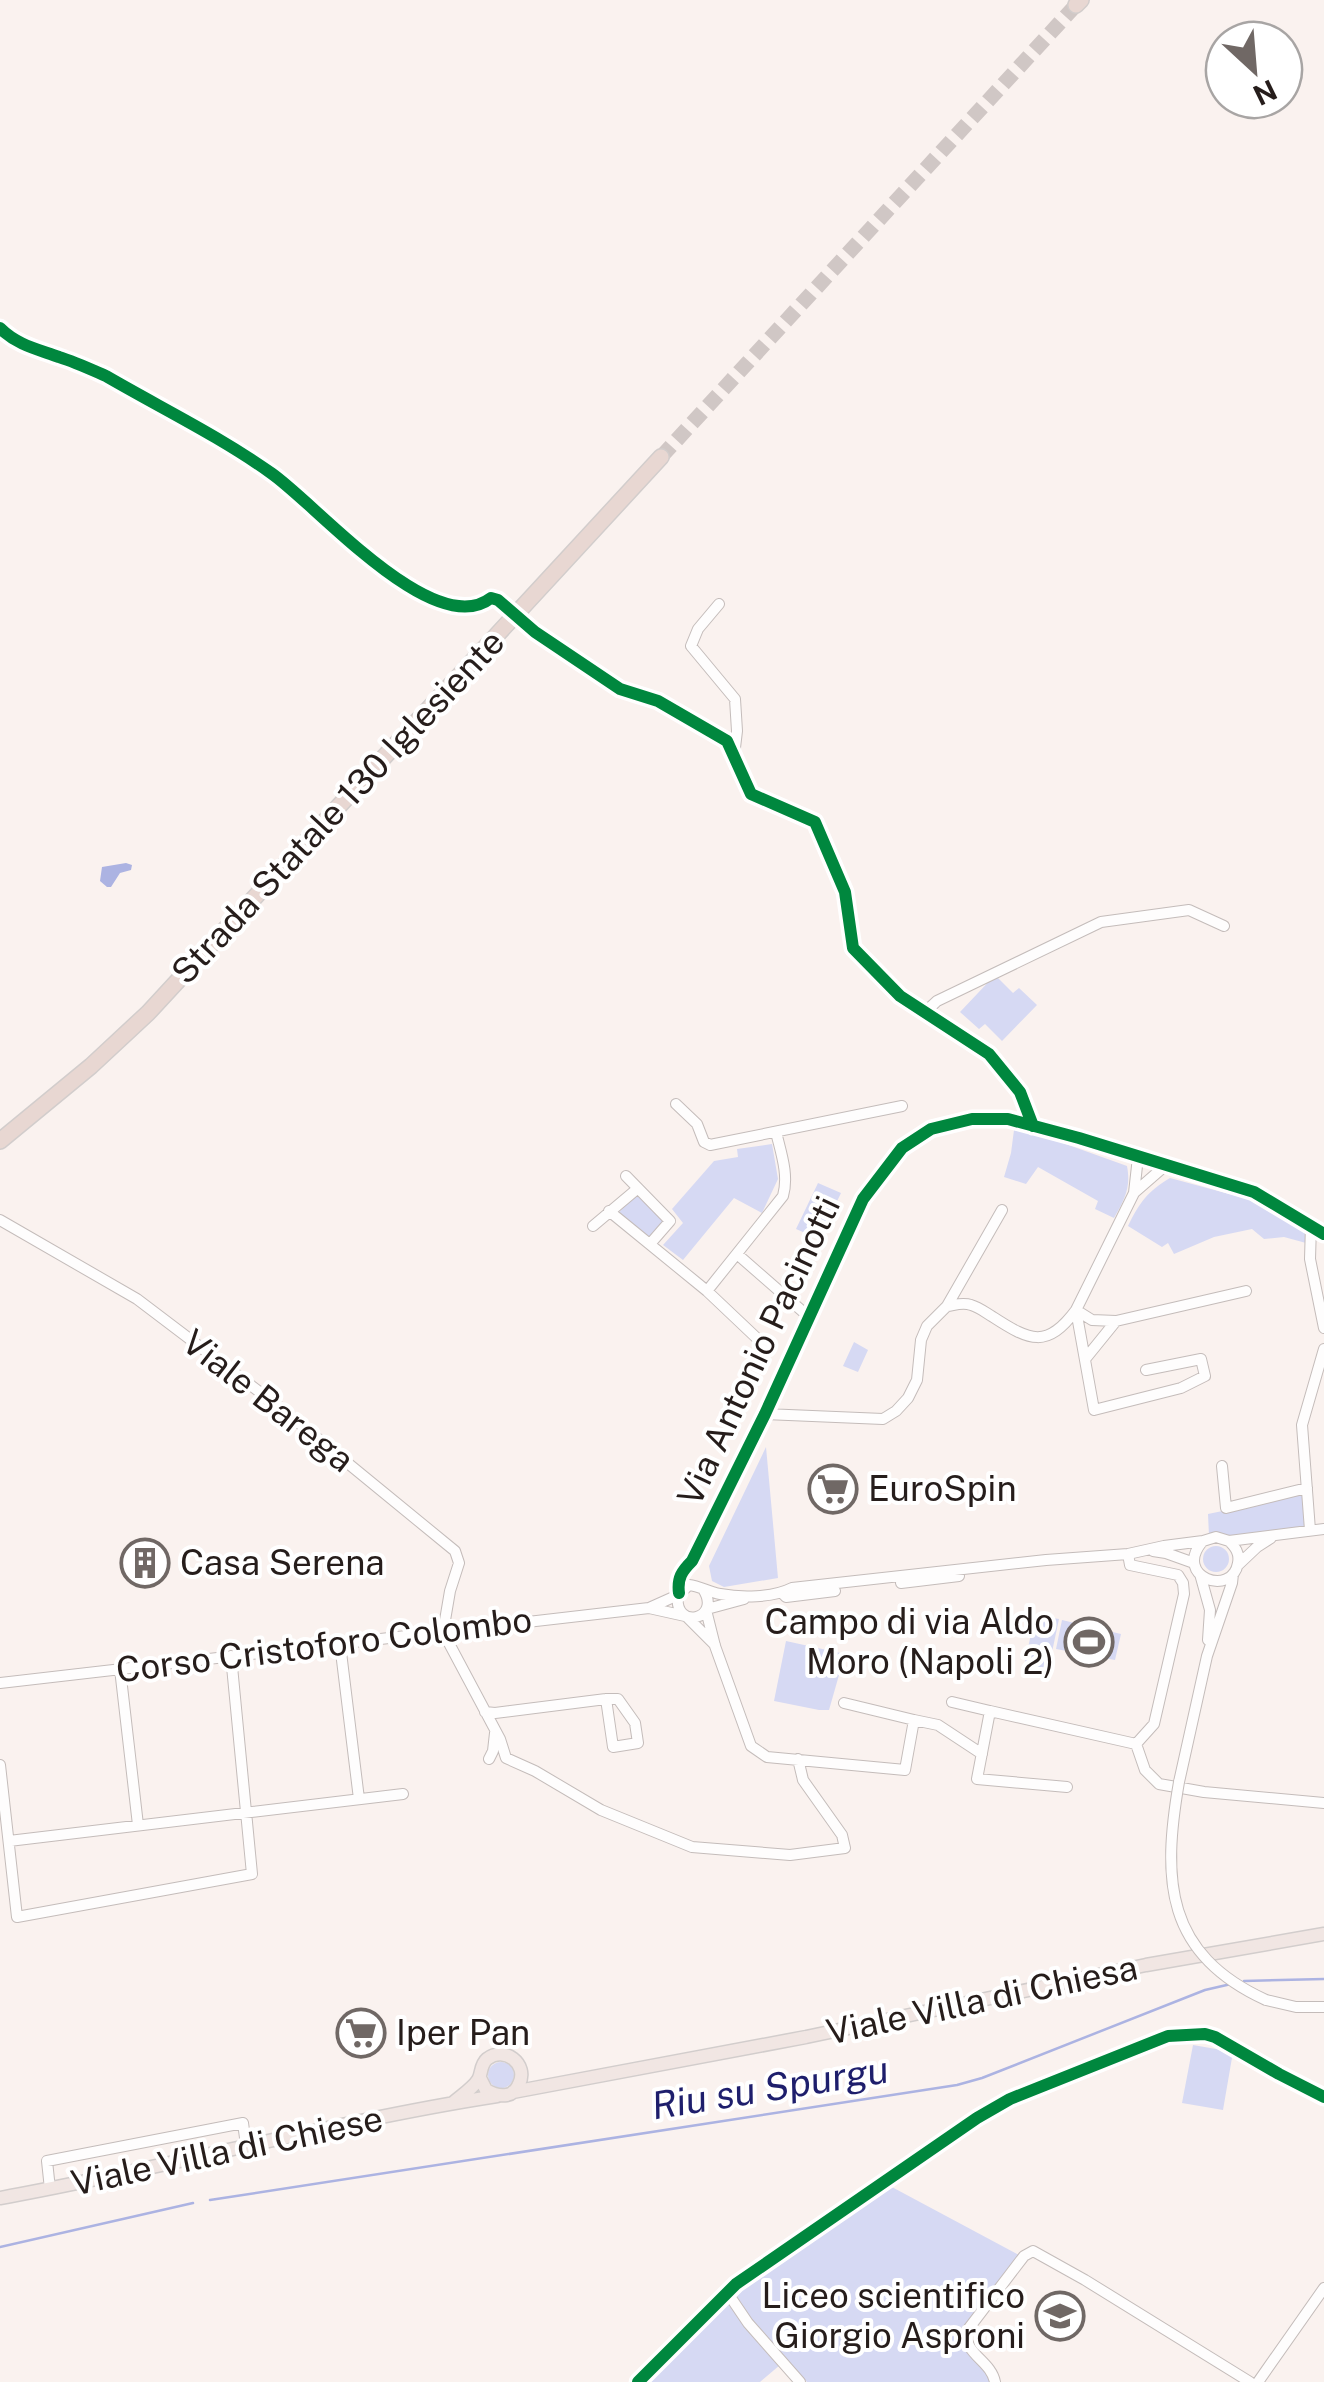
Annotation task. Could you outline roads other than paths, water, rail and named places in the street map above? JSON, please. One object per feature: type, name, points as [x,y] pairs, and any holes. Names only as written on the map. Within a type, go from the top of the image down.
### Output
[{"type":"highway","name":"Strada Statale 130 Iglesiente","points":[[0,1141],[148,1013],[661,457]]},
{"type":"main road","name":"Viale Villa di Chiesa","points":[[454,2102],[806,2036],[1146,1965],[1303,1938],[1324,1938]]},
{"type":"main road","points":[[497,2096],[486,2090],[480,2072],[486,2060],[498,2054],[516,2061],[522,2074],[544,2085]]},
{"type":"main road","points":[[513,2092],[522,2074]]},
{"type":"main road","points":[[454,2102],[480,2078]]},
{"type":"main road","name":"Viale Villa di Chiese","points":[[0,2198],[454,2102]]},
{"type":"street","points":[[0,328],[28,348],[106,376],[246,456],[274,474],[388,573],[413,589],[474,607],[492,598],[510,608]]},
{"type":"street","points":[[719,604],[698,629],[692,646],[735,700],[734,757]]},
{"type":"street","points":[[520,618],[620,689],[658,702],[726,741],[751,794],[815,822],[846,892],[853,948],[900,996],[988,1054],[1020,1092],[1033,1126]]},
{"type":"street","points":[[924,1013],[938,1001],[1101,922],[1189,910],[1224,926]]},
{"type":"street","points":[[676,1104],[697,1124],[704,1142],[710,1145],[902,1106]]},
{"type":"street","name":"Via Antonio Pacinotti","points":[[678,1594],[682,1570],[692,1560],[765,1414],[863,1199],[902,1148],[931,1129],[972,1118],[1008,1119],[1254,1192],[1324,1234]]},
{"type":"street","points":[[707,1291],[780,1203],[786,1189],[785,1171],[776,1132]]},
{"type":"street","points":[[946,1306],[973,1305],[1016,1332],[1034,1337],[1052,1335],[1076,1310],[1134,1193],[1138,1157]]},
{"type":"street","points":[[1134,1193],[1166,1165]]},
{"type":"street","points":[[626,1176],[670,1221],[650,1244]]},
{"type":"street","points":[[593,1226],[637,1189]]},
{"type":"street","points":[[765,1414],[883,1419],[896,1411],[917,1380],[926,1326],[946,1306],[1002,1210]]},
{"type":"street","points":[[609,1211],[707,1291],[764,1345]]},
{"type":"street","name":"Viale Barega","points":[[0,1220],[137,1299],[278,1406],[455,1551],[459,1563],[443,1632]]},
{"type":"street","points":[[1311,1225],[1310,1259],[1324,1328]]},
{"type":"street","points":[[738,1254],[809,1317]]},
{"type":"street","points":[[1076,1310],[1092,1320],[1116,1322],[1246,1290]]},
{"type":"street","points":[[1076,1310],[1094,1410],[1181,1388],[1204,1376],[1201,1359],[1146,1370]]},
{"type":"street","points":[[1086,1358],[1116,1322]]},
{"type":"street","points":[[1310,1530],[1302,1425],[1324,1348]]},
{"type":"street","points":[[1222,1466],[1226,1508],[1307,1488]]},
{"type":"street","name":"Corso Cristoforo Colombo","points":[[648,1608],[688,1586],[755,1596],[920,1573],[1122,1554],[1216,1537],[1229,1540],[1324,1529]]},
{"type":"street","name":"Corso Cristoforo Colombo","points":[[1147,1550],[1166,1553],[1215,1582],[1223,1580],[1257,1547],[1276,1535]]},
{"type":"street","points":[[1229,1540],[1237,1551],[1235,1569],[1207,1656],[1180,1782],[1170,1858],[1173,1892],[1189,1936],[1214,1968],[1240,1988],[1266,2000],[1296,2007],[1324,2007]]},
{"type":"street","points":[[1203,1541],[1196,1551],[1210,1610],[1207,1656]]},
{"type":"street","points":[[1122,1554],[1130,1564],[1178,1575],[1184,1582],[1154,1724],[1136,1744]]},
{"type":"street","name":"Via Antonio Pacinotti","points":[[692,1560],[693,1576],[701,1588]]},
{"type":"street","points":[[701,1588],[709,1598],[706,1610],[715,1646],[751,1746],[767,1757],[905,1770],[914,1720]]},
{"type":"street","points":[[678,1594],[678,1609],[715,1646]]},
{"type":"street","name":"Corso Cristoforo Colombo","points":[[0,1682],[648,1608],[696,1617],[706,1610],[755,1596]]},
{"type":"street","points":[[443,1632],[500,1739],[506,1758],[597,1807],[692,1847],[790,1855],[845,1848],[842,1835],[803,1780],[798,1759]]},
{"type":"street","points":[[340,1644],[359,1799]]},
{"type":"street","points":[[0,1769],[16,1917],[252,1874],[231,1656]]},
{"type":"street","points":[[120,1669],[138,1825]]},
{"type":"street","points":[[485,1712],[606,1698],[618,1699],[635,1723],[638,1743],[612,1746],[606,1698]]},
{"type":"street","points":[[952,1702],[1136,1744]]},
{"type":"street","points":[[844,1703],[938,1725],[982,1754]]},
{"type":"street","points":[[990,1711],[977,1779],[1067,1787]]},
{"type":"street","points":[[489,1759],[495,1733]]},
{"type":"street","points":[[1136,1744],[1145,1770],[1159,1784],[1324,1803]]},
{"type":"street","points":[[9,1841],[403,1794]]},
{"type":"street","points":[[638,2382],[726,2292],[977,2118],[1010,2100],[1168,2036],[1205,2034],[1324,2097]]},
{"type":"street","points":[[50,2189],[47,2160],[243,2123],[246,2145]]},
{"type":"street","points":[[995,2382],[993,2372],[966,2342],[966,2332],[1024,2256],[1032,2251],[1250,2382]]},
{"type":"street","points":[[1258,2382],[1323,2291]]},
{"type":"street","points":[[726,2292],[800,2382]]},
{"type":"water","points":[[132,865],[131,870],[120,873],[111,887],[100,881],[102,867]]},
{"type":"waterway","name":"Riu su Spurgu","points":[[1244,1981],[1324,1979]]},
{"type":"waterway","name":"Riu su Spurgu","points":[[210,2200],[957,2085],[1205,1990],[1231,1984]]},
{"type":"waterway","name":"Riu su Spurgu","points":[[0,2247],[193,2203]]},
{"type":"tunnel","points":[[661,457],[1076,5]]},
{"type":"place","name":"EuroSpin","points":[[833,1489]]},
{"type":"place","name":"Casa Serena","points":[[145,1563]]},
{"type":"place","name":"Campo di via Aldo Moro (Napoli 2)","points":[[1089,1642]]},
{"type":"place","name":"Iper Pan","points":[[361,2033]]},
{"type":"place","name":"Liceo scientifico Giorgio Asproni","points":[[1060,2316]]}]
